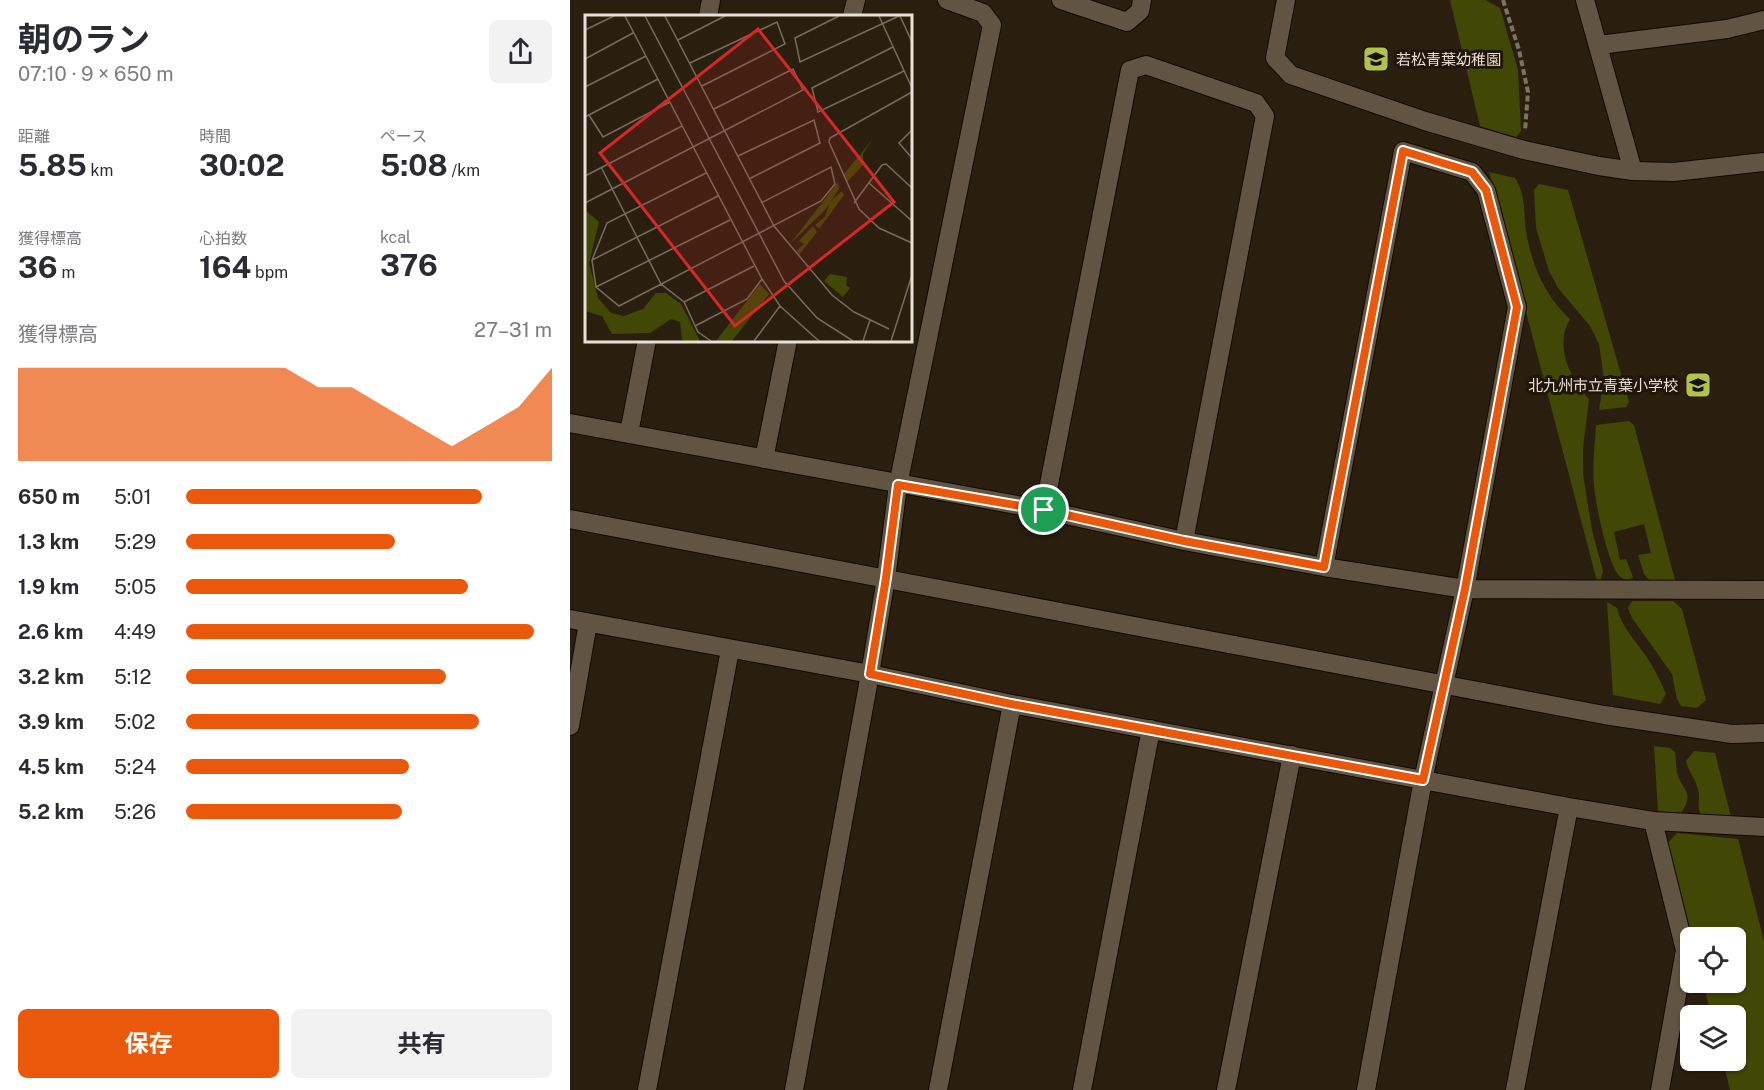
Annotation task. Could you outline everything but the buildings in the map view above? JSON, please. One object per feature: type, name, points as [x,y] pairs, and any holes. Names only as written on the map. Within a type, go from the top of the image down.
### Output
[{"type":"street","points":[[708,15],[711,0]]},
{"type":"street","points":[[852,15],[856,0]]},
{"type":"street","points":[[794,1090],[870,674],[898,485],[992,25],[983,13],[946,0]]},
{"type":"street","points":[[1061,0],[1127,22],[1140,11],[1142,0]]},
{"type":"street","points":[[1286,0],[1275,58],[1291,75],[1425,121],[1524,150],[1633,171],[1674,172],[1764,162]]},
{"type":"street","points":[[1585,0],[1633,171]]},
{"type":"street","points":[[1599,45],[1727,29],[1764,20]]},
{"type":"street","points":[[1044,510],[1130,70],[1146,65],[1256,103],[1265,116],[1184,541]]},
{"type":"street","points":[[1324,567],[1403,151],[1472,172],[1486,190],[1517,307],[1465,589],[1423,780],[1366,1090]]},
{"type":"street","points":[[629,433],[647,342]]},
{"type":"street","points":[[764,459],[788,342]]},
{"type":"street","points":[[570,423],[1044,510],[1184,541],[1324,567],[1465,589],[1764,590]]},
{"type":"street","points":[[570,519],[1628,718],[1732,734],[1764,733]]},
{"type":"street","points":[[570,620],[870,674],[1011,704],[1569,807],[1653,821],[1764,827]]},
{"type":"street","points":[[570,726],[588,623]]},
{"type":"street","points":[[647,1090],[730,650]]},
{"type":"street","points":[[939,1090],[1011,704]]},
{"type":"street","points":[[1082,1090],[1151,729]]},
{"type":"street","points":[[1226,1090],[1292,755]]},
{"type":"street","points":[[1515,1090],[1569,807]]},
{"type":"street","points":[[1653,821],[1685,950],[1660,1090]]},
{"type":"path","points":[[1503,0],[1520,50],[1528,92],[1524,150]]},
{"type":"green space","points":[[1450,0],[1485,0],[1500,8],[1518,70],[1521,131],[1516,137],[1480,126]]},
{"type":"green space","points":[[1489,172],[1515,178],[1519,185],[1523,199],[1527,237],[1537,271],[1547,292],[1570,319],[1565,329],[1566,362],[1576,382],[1589,399],[1583,448],[1583,474],[1592,530],[1603,571],[1600,581],[1597,581]]},
{"type":"green space","points":[[1539,184],[1568,190],[1629,402],[1626,407],[1599,410],[1604,379],[1599,344],[1590,326],[1558,288],[1549,271],[1536,228],[1534,190]]},
{"type":"green space","points":[[1629,421],[1634,425],[1675,580],[1649,580],[1644,574],[1638,555],[1651,553],[1644,524],[1614,532],[1620,560],[1626,559],[1633,577],[1629,580],[1617,573],[1606,544],[1594,486],[1596,425]]},
{"type":"green space","points":[[1632,601],[1673,601],[1682,609],[1706,700],[1697,708],[1681,706],[1677,699],[1672,674],[1632,618],[1628,608]]},
{"type":"green space","points":[[1607,602],[1617,608],[1625,628],[1657,674],[1666,694],[1660,704],[1613,695]]},
{"type":"green space","points":[[1654,746],[1670,748],[1675,752],[1677,773],[1687,796],[1681,813],[1658,811]]},
{"type":"green space","points":[[1694,751],[1715,753],[1731,817],[1701,815],[1699,793],[1686,761]]},
{"type":"green space","points":[[1677,833],[1738,839],[1764,941],[1764,1090],[1730,1090],[1725,1071],[1746,1071],[1746,1005],[1708,1005],[1706,993],[1746,993],[1746,927],[1689,927],[1668,843]]},
{"type":"place","name":"若松青葉幼稚園","points":[[1376,59]]},
{"type":"place","name":"北九州市立青葉小学校","points":[[1698,385]]},
{"type":"route","points":[[1403,151],[1472,172],[1486,190],[1517,307],[1465,589],[1423,780],[1011,704],[870,674],[898,485],[1044,510],[1184,541],[1324,567],[1403,151]]}]
